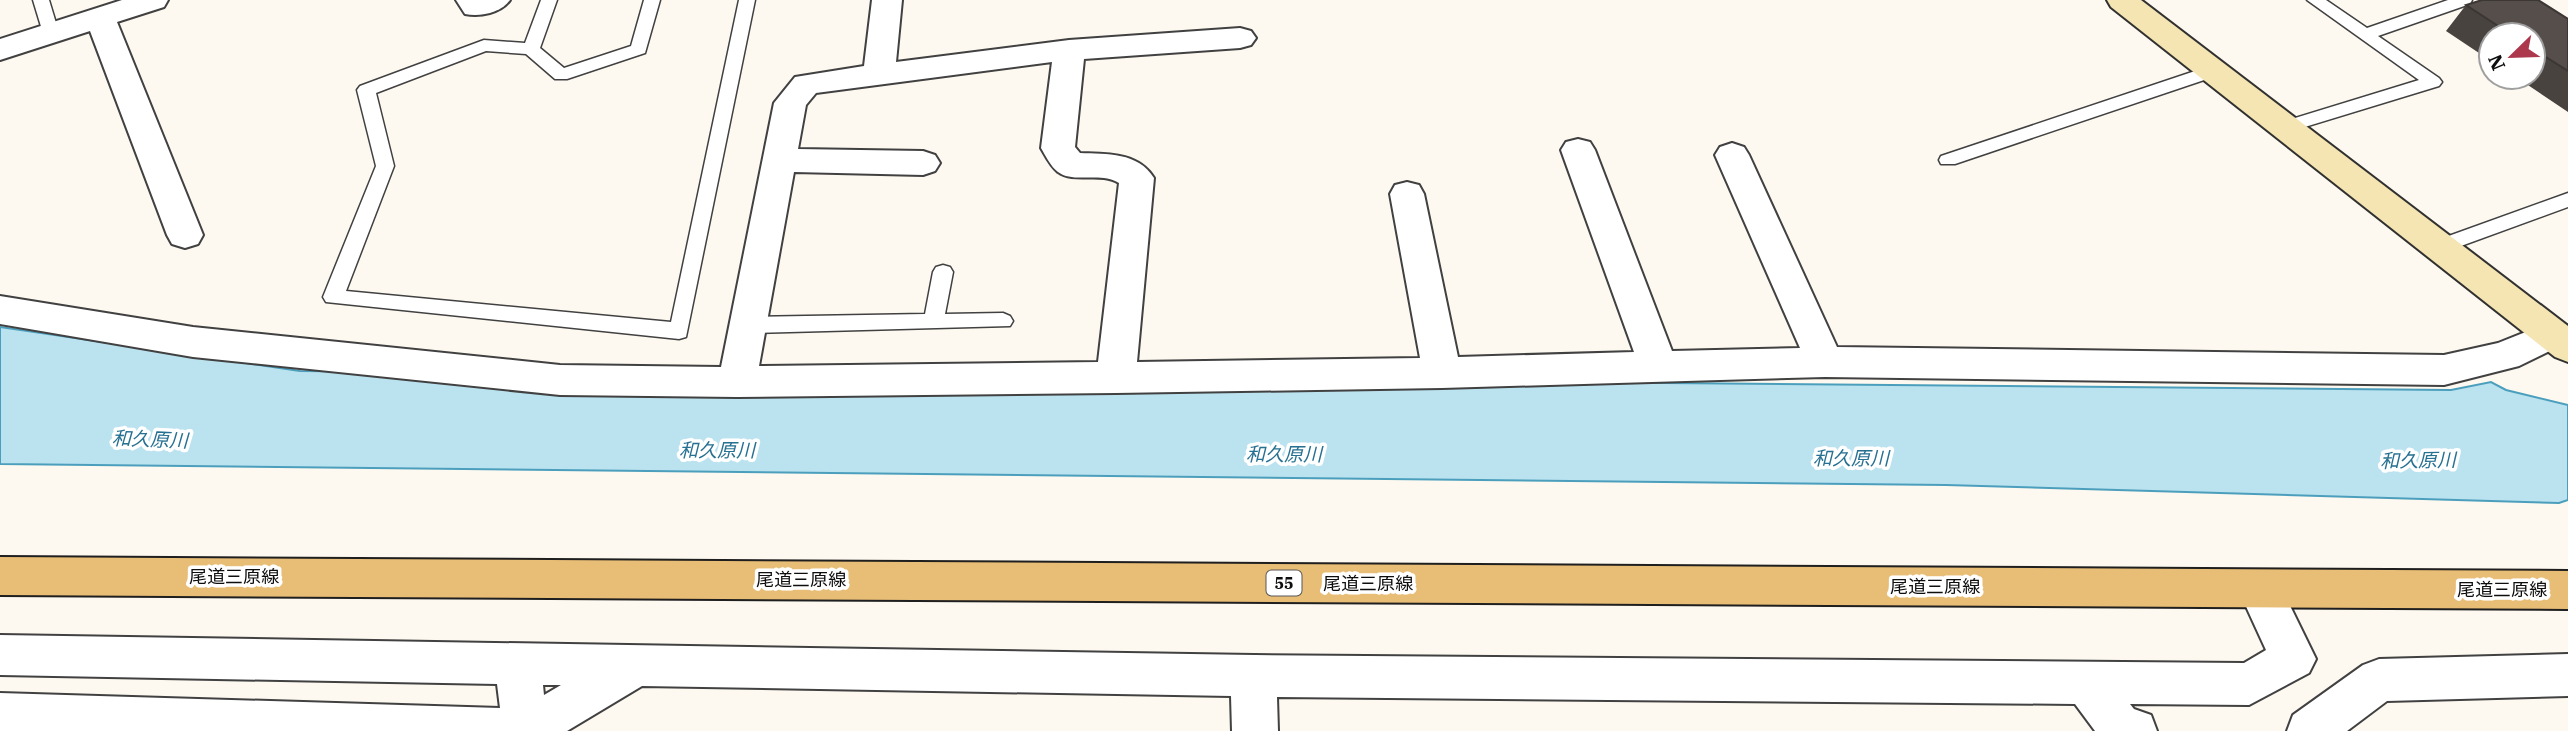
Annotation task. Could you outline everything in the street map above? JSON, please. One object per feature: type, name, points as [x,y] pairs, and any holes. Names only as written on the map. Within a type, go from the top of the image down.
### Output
[{"type":"main road","name":"尾道三原線","points":[[0,576],[2568,590]]},
{"type":"street","points":[[471,0],[476,7],[495,0]]},
{"type":"street","points":[[879,75],[887,0]]},
{"type":"street","points":[[2122,0],[2560,341]]},
{"type":"street","points":[[0,50],[149,1]]},
{"type":"street","points":[[100,17],[185,235]]},
{"type":"street","points":[[737,382],[790,103],[806,84],[1069,50],[1240,38]]},
{"type":"street","points":[[1069,50],[1058,148],[1070,164],[1118,166],[1137,178],[1116,378]]},
{"type":"street","points":[[1578,150],[1658,365]]},
{"type":"street","points":[[1732,155],[1825,362]]},
{"type":"street","points":[[780,160],[923,163]]},
{"type":"street","points":[[1407,194],[1442,373]]},
{"type":"street","points":[[0,310],[193,342],[560,380],[737,382],[1116,378],[1442,373],[1825,362],[2444,370],[2560,341]]},
{"type":"street","points":[[0,655],[1254,676],[2249,684],[2293,659],[2260,589]]},
{"type":"street","points":[[517,664],[527,731]]},
{"type":"street","points":[[0,715],[527,731],[636,665]]},
{"type":"street","points":[[2310,731],[2379,680],[2568,675]]},
{"type":"street","points":[[1254,676],[1255,731]]},
{"type":"street","points":[[2087,682],[2125,730]]},
{"type":"lane","points":[[41,0],[51,33]]},
{"type":"lane","points":[[531,48],[549,0]]},
{"type":"lane","points":[[652,0],[639,49],[561,75],[531,48],[484,46],[366,90],[385,166],[333,297],[679,331],[747,0]]},
{"type":"lane","points":[[2285,127],[2434,82],[2315,0]]},
{"type":"lane","points":[[2365,35],[2464,0]]},
{"type":"lane","points":[[1948,160],[2213,71]]},
{"type":"lane","points":[[2439,247],[2568,200]]},
{"type":"lane","points":[[934,321],[943,272]]},
{"type":"lane","points":[[748,325],[1003,321]]},
{"type":"water","name":"和久原川","points":[[0,327],[300,371],[2451,390],[2491,382],[2506,390],[2568,405],[2568,500],[2559,503],[1946,485],[0,464]]},
{"type":"building","points":[[2482,0],[2538,0],[2568,19],[2568,71],[2547,58],[2547,21],[2491,21],[2466,5]]}]
